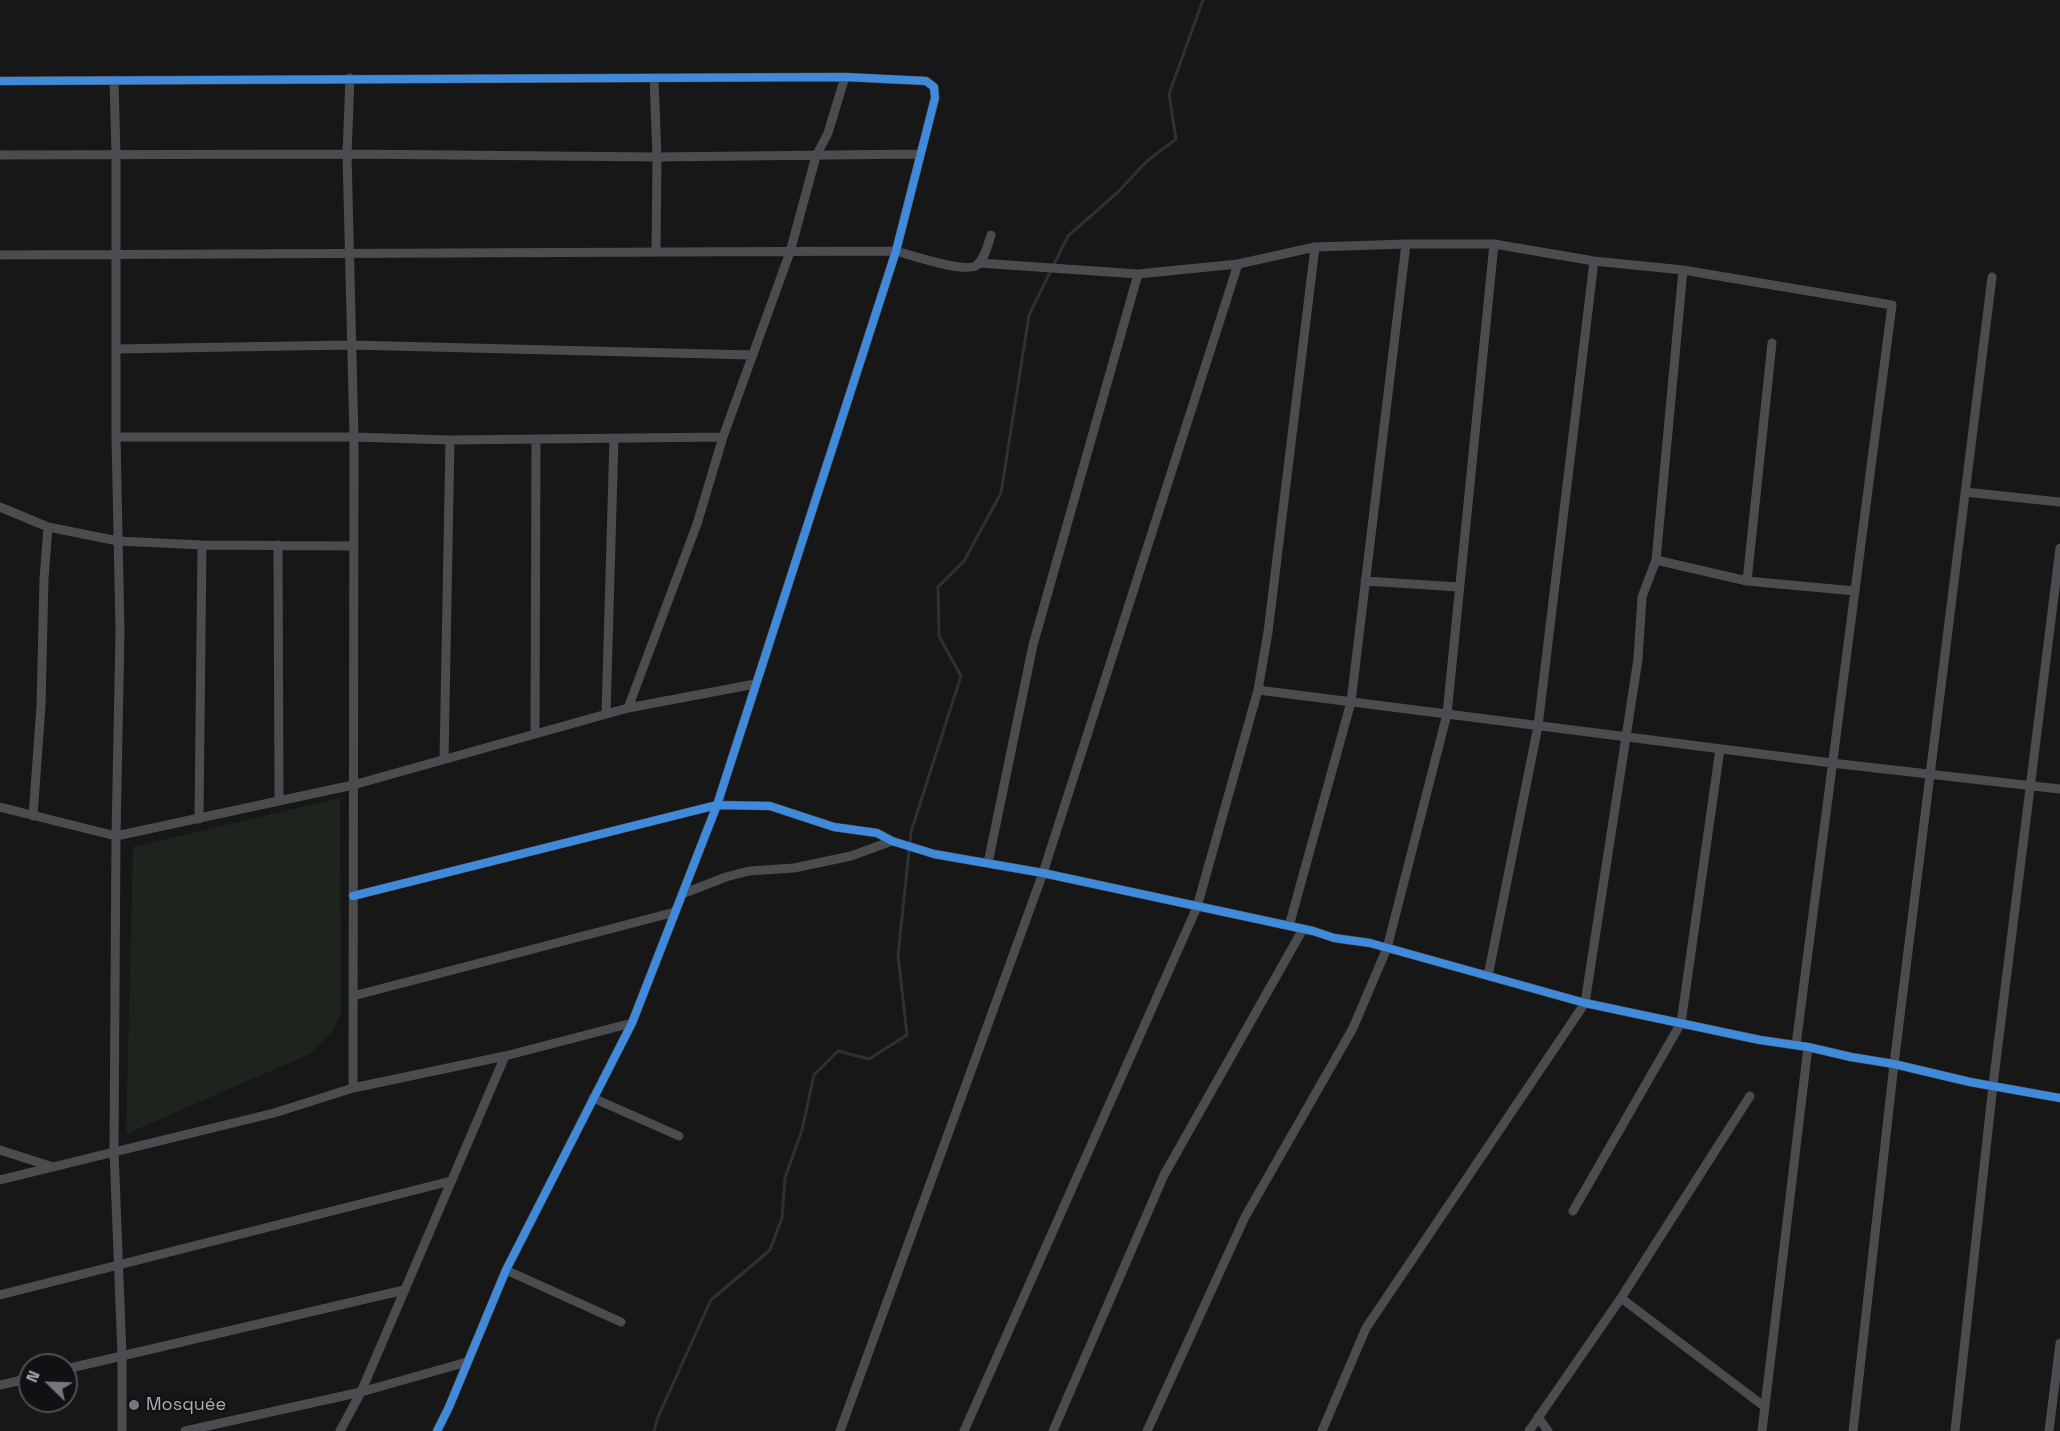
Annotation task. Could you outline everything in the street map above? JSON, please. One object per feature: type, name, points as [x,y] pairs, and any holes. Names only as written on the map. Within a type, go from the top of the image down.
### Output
[{"type":"street","points":[[628,708],[697,524],[723,437],[790,252],[816,156],[828,133],[844,77]]},
{"type":"street","points":[[0,81],[844,77],[926,81],[934,87],[935,98],[896,251],[754,684],[717,805],[632,1023],[506,1270],[437,1431]]},
{"type":"street","points":[[350,78],[347,154],[354,437],[353,1088]]},
{"type":"street","points":[[654,78],[657,157],[656,252]]},
{"type":"street","points":[[114,80],[116,436],[120,632],[114,1151],[122,1355],[122,1431]]},
{"type":"street","points":[[0,155],[347,154],[657,157],[920,154]]},
{"type":"street","points":[[0,255],[896,251],[959,267],[972,268],[979,263],[991,236]]},
{"type":"street","points":[[1289,926],[1351,702],[1406,244]]},
{"type":"street","points":[[979,263],[1138,274],[1238,264],[1315,247],[1494,244],[1594,261],[1683,270],[1892,305],[1796,1045]]},
{"type":"street","points":[[1147,1431],[1245,1217],[1353,1028],[1387,948],[1447,714],[1494,244]]},
{"type":"street","points":[[964,1431],[1197,906],[1258,690],[1268,632],[1315,247]]},
{"type":"street","points":[[1488,976],[1538,726],[1594,261]]},
{"type":"street","points":[[840,1431],[1043,873],[1238,264]]},
{"type":"street","points":[[1322,1431],[1366,1328],[1585,1003],[1638,659],[1642,597],[1656,560],[1683,270]]},
{"type":"street","points":[[988,863],[1033,645],[1138,274]]},
{"type":"street","points":[[1853,1431],[1894,1064],[1992,277]]},
{"type":"street","points":[[1747,581],[1772,343]]},
{"type":"street","points":[[116,349],[350,345],[752,355]]},
{"type":"street","points":[[116,436],[354,437],[450,440],[723,437]]},
{"type":"street","points":[[606,714],[614,438]]},
{"type":"street","points":[[535,734],[536,439]]},
{"type":"street","points":[[444,759],[450,440]]},
{"type":"street","points":[[1965,492],[2060,502]]},
{"type":"street","points":[[0,507],[48,527],[118,541],[201,545],[353,546]]},
{"type":"street","points":[[33,816],[48,527]]},
{"type":"street","points":[[199,819],[201,545]]},
{"type":"street","points":[[278,545],[279,800]]},
{"type":"street","points":[[1955,1431],[1993,1085],[2060,548]]},
{"type":"street","points":[[1656,560],[1747,581],[1855,591]]},
{"type":"street","points":[[1365,582],[1460,587]]},
{"type":"street","points":[[0,807],[116,836],[353,785],[628,708],[754,684]]},
{"type":"street","points":[[1258,690],[1832,763],[2060,789]]},
{"type":"street","points":[[1573,1211],[1681,1023],[1720,749]]},
{"type":"street","points":[[353,896],[717,805],[770,806],[834,827],[877,833],[892,841],[934,854],[1043,873],[1303,929],[1334,938],[1370,942],[1585,1003],[1760,1040],[1808,1047],[2060,1098]]},
{"type":"street","points":[[682,894],[748,871],[794,868],[851,856],[892,841]]},
{"type":"street","points":[[353,996],[675,912]]},
{"type":"street","points":[[1053,1431],[1164,1175],[1303,929]]},
{"type":"street","points":[[0,1180],[274,1113],[353,1088],[505,1056],[632,1023]]},
{"type":"street","points":[[1762,1431],[1808,1047]]},
{"type":"street","points":[[340,1431],[361,1392],[505,1056]]},
{"type":"street","points":[[1529,1431],[1621,1298],[1750,1096]]},
{"type":"street","points":[[593,1098],[679,1136]]},
{"type":"street","points":[[0,1150],[54,1167]]},
{"type":"street","points":[[0,1295],[451,1181]]},
{"type":"street","points":[[506,1270],[621,1323]]},
{"type":"street","points":[[78,1366],[404,1290]]},
{"type":"street","points":[[1621,1298],[1765,1407]]},
{"type":"street","points":[[2049,1431],[2060,1343]]},
{"type":"street","points":[[185,1431],[361,1392],[467,1362]]},
{"type":"street","points":[[0,1385],[18,1381]]},
{"type":"street","points":[[1538,1417],[1548,1431]]},
{"type":"shaded area","points":[[340,798],[341,1012],[333,1031],[312,1053],[126,1134],[133,847]]},
{"type":"waterway","points":[[654,1431],[658,1417],[711,1300],[770,1250],[782,1218],[785,1178],[802,1130],[814,1075],[838,1051],[869,1059],[907,1035],[898,955],[911,832],[961,676],[939,636],[938,587],[964,561],[1001,493],[1029,315],[1068,236],[1118,192],[1147,161],[1176,139],[1169,94],[1203,0]]},
{"type":"cycle path","points":[[0,81],[845,77],[926,81],[934,87],[935,98],[896,251],[717,805],[632,1023],[506,1270],[437,1431]]},
{"type":"cycle path","points":[[353,896],[717,805],[770,806],[834,827],[877,833],[892,841],[934,854],[1043,873],[1313,931],[1334,938],[1370,943],[1585,1003],[1760,1040],[1808,1047],[1970,1082],[2060,1098]]},
{"type":"place","name":"Mosquée","points":[[134,1405]]}]
